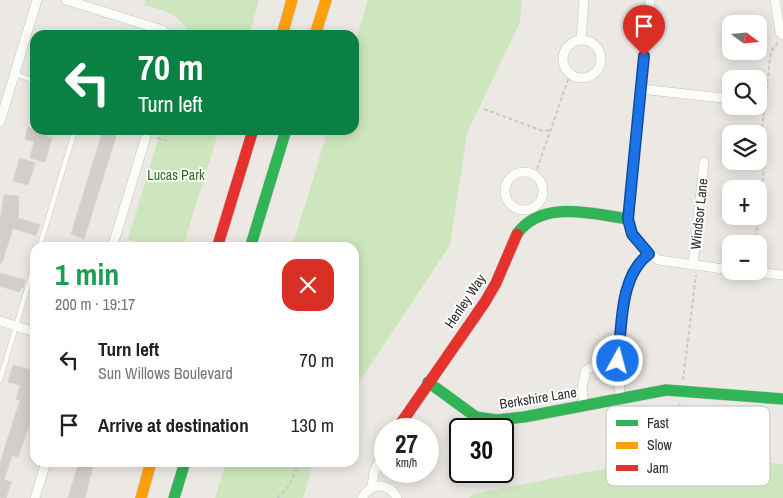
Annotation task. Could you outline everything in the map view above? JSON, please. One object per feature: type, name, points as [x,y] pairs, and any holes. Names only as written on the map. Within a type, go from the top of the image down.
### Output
[{"type":"main road","points":[[283,30],[292,0]]},
{"type":"main road","points":[[317,30],[326,0]]},
{"type":"main road","points":[[219,242],[251,135]]},
{"type":"main road","points":[[252,242],[284,135]]},
{"type":"main road","name":"Henley Way","points":[[404,418],[495,284],[509,250],[520,231],[538,212],[574,213],[628,219]]},
{"type":"main road","name":"Berkshire Lane","points":[[428,382],[476,417],[486,419],[524,417],[666,390],[783,399]]},
{"type":"main road","points":[[141,498],[150,467]]},
{"type":"main road","points":[[174,498],[183,467]]},
{"type":"street","points":[[0,122],[37,0]]},
{"type":"street","points":[[66,0],[162,30]]},
{"type":"street","points":[[580,40],[584,0]]},
{"type":"street","points":[[650,0],[628,219],[632,234],[649,254],[659,260],[722,269]]},
{"type":"street","points":[[775,0],[780,32],[783,36]]},
{"type":"street","points":[[580,40],[587,40],[597,47],[600,52],[598,70],[588,77],[575,77],[570,74],[563,63],[565,50],[569,45],[580,40]]},
{"type":"street","points":[[641,88],[722,97]]},
{"type":"street","points":[[114,242],[146,135]]},
{"type":"street","name":"Windsor Lane","points":[[695,265],[704,162]]},
{"type":"street","points":[[523,172],[535,175],[542,184],[543,196],[538,212],[512,206],[506,195],[505,188],[511,177],[523,172]]},
{"type":"street","points":[[620,399],[618,365],[630,280],[639,262],[649,254]]},
{"type":"street","points":[[767,273],[783,275]]},
{"type":"street","points":[[0,321],[30,330]]},
{"type":"street","points":[[584,406],[582,387],[586,370],[595,366],[618,365]]},
{"type":"street","points":[[35,498],[44,467]]},
{"type":"street","points":[[362,498],[372,487],[374,472]]},
{"type":"street","points":[[372,487],[388,488],[397,498]]},
{"type":"lane","points":[[14,74],[30,79]]},
{"type":"lane","points":[[42,242],[74,135]]},
{"type":"lane","points":[[0,380],[30,279]]},
{"type":"path","points":[[767,85],[771,51],[783,36]]},
{"type":"path","points":[[535,175],[570,74]]},
{"type":"path","points":[[484,109],[543,131],[550,130]]},
{"type":"path","points":[[157,138],[168,141]]},
{"type":"path","points":[[680,406],[695,265]]},
{"type":"path","points":[[277,498],[288,487],[298,467]]},
{"type":"green space","points":[[146,0],[259,0],[250,30],[186,30],[181,22],[171,14],[144,5]]},
{"type":"green space","points":[[368,0],[522,0],[520,22],[467,133],[450,245],[359,382],[359,242],[294,242],[326,135],[359,135],[359,30]]},
{"type":"green space","name":"Lucas Park","points":[[159,135],[217,135],[185,242],[138,242],[128,239]]},
{"type":"green space","points":[[770,463],[783,464],[783,498],[469,498],[472,494],[606,468],[606,486],[770,486]]},
{"type":"green space","points":[[224,467],[312,467],[303,498],[215,498]]},
{"type":"building","points":[[28,127],[30,128],[30,135],[42,135],[52,138],[45,162],[30,158],[34,142],[25,139]]},
{"type":"building","points":[[101,135],[116,135],[84,239],[71,234]]},
{"type":"building","points":[[20,158],[35,163],[28,185],[13,181]]},
{"type":"building","points":[[4,195],[19,196],[18,218],[40,225],[36,236],[13,228],[2,263],[0,263],[0,221]]},
{"type":"building","points":[[0,273],[25,280],[23,288],[21,287],[19,292],[0,286]]},
{"type":"building","points":[[13,365],[30,370],[30,422],[18,457],[12,455],[4,480],[11,482],[6,498],[0,498],[0,463],[20,400],[16,399],[20,385],[8,382]]},
{"type":"building","points":[[77,467],[93,467],[85,498],[68,498]]},
{"type":"traffic: fast","points":[[252,242],[284,135]]},
{"type":"traffic: fast","points":[[517,234],[528,223],[540,216],[554,213],[584,212],[628,219]]},
{"type":"traffic: fast","points":[[428,382],[476,417],[497,420],[524,417],[666,390],[783,399]]},
{"type":"traffic: fast","points":[[174,498],[183,467]]},
{"type":"traffic: slow","points":[[283,30],[292,0]]},
{"type":"traffic: slow","points":[[317,30],[326,0]]},
{"type":"traffic: slow","points":[[141,498],[150,467]]},
{"type":"traffic: jam","points":[[219,242],[251,135]]},
{"type":"traffic: jam","points":[[405,418],[485,302],[496,283],[517,234]]},
{"type":"route","points":[[618,361],[630,280],[639,262],[649,254],[636,241],[628,219],[644,56]]}]
